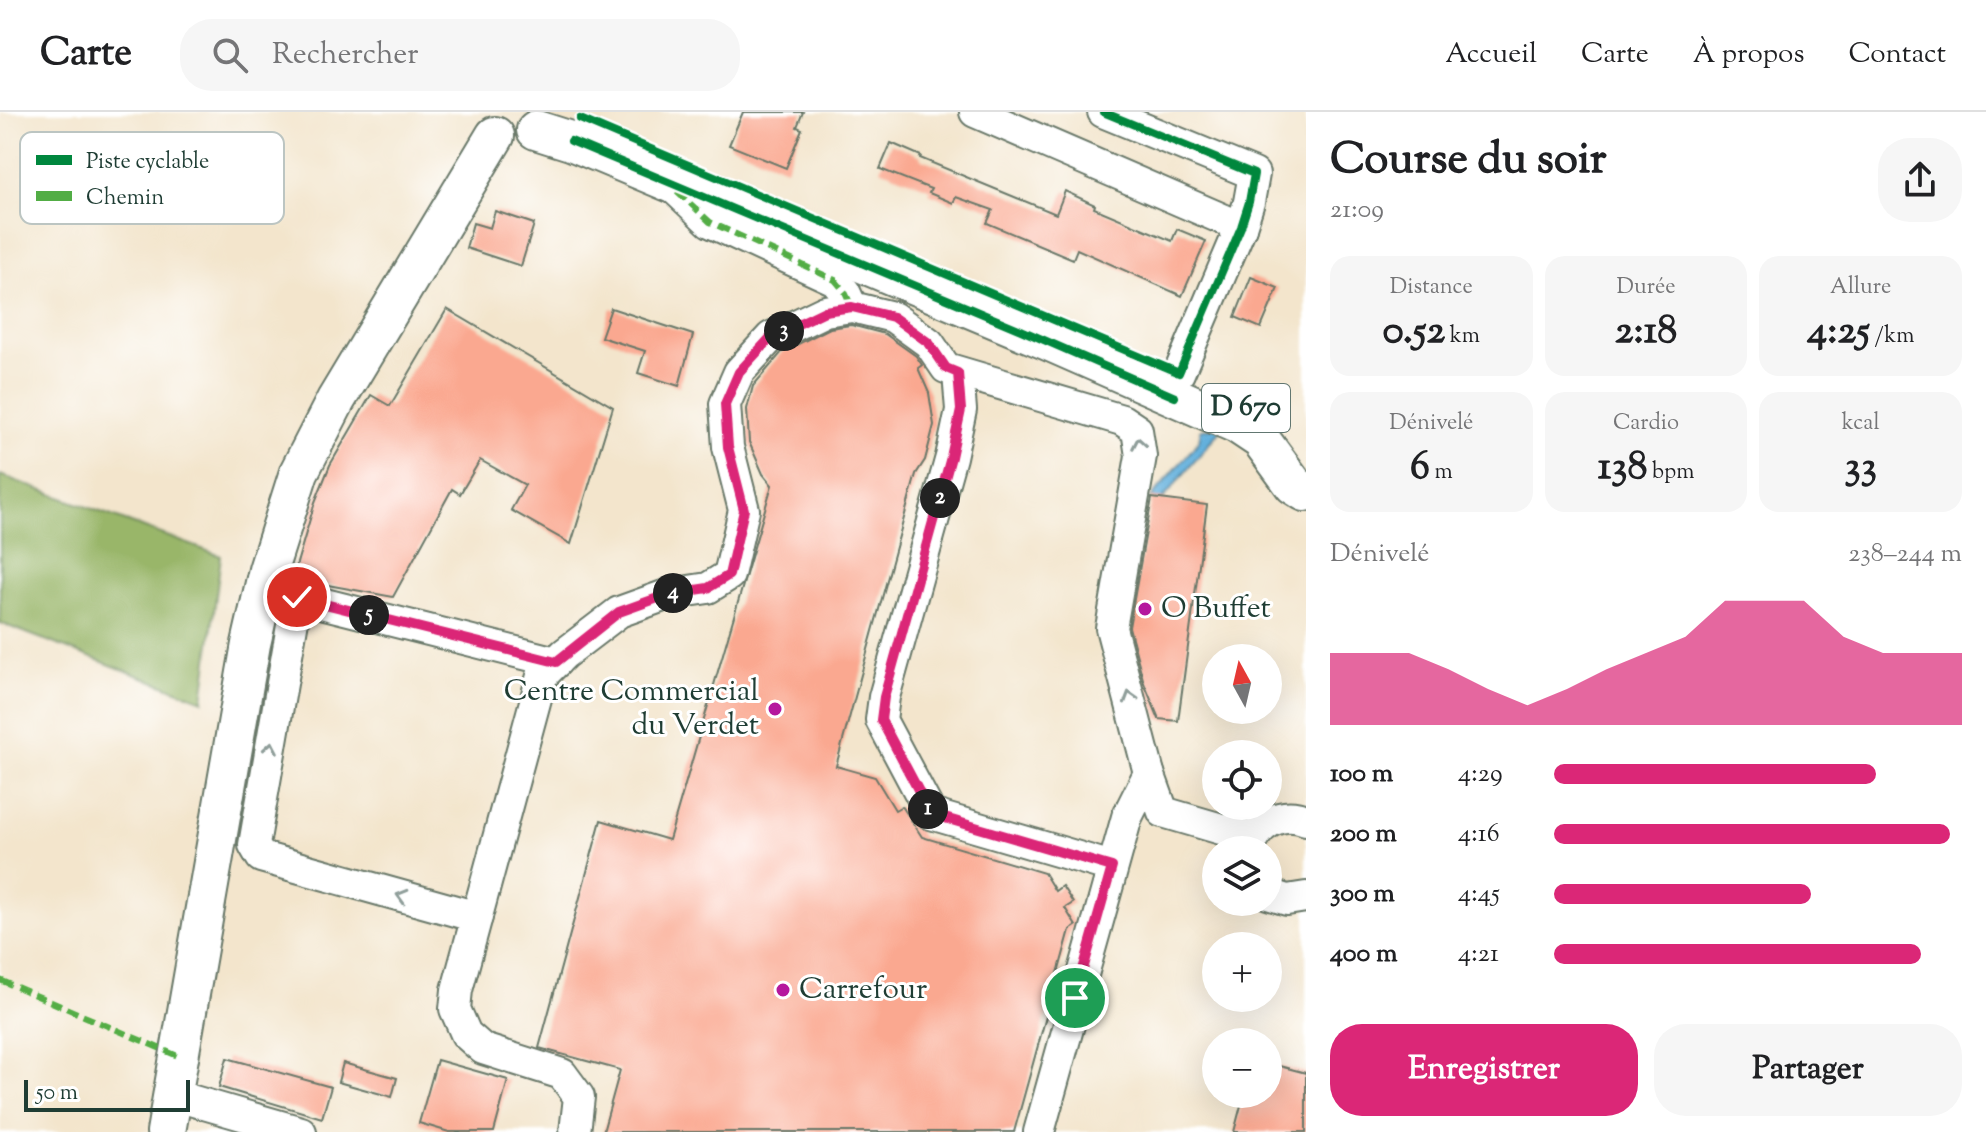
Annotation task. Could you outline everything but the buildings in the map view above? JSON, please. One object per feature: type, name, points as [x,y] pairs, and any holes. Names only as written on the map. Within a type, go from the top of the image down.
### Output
[{"type":"main road","points":[[166,1132],[251,644],[268,570],[295,483],[313,443],[484,124],[516,139],[551,118]]},
{"type":"main road","name":"D 670","points":[[551,118],[571,141],[1048,341],[1237,424],[1261,440],[1306,500]]},
{"type":"main road","name":"D 670","points":[[551,118],[594,125],[1179,373],[1224,393],[1294,447],[1306,452]]},
{"type":"street","points":[[977,112],[1241,227]]},
{"type":"street","points":[[1103,112],[1254,174],[1241,227],[1179,373]]},
{"type":"street","points":[[668,182],[710,222],[835,280],[852,307]]},
{"type":"street","points":[[575,1132],[579,1097],[562,1074],[483,1049],[466,1034],[455,1009],[457,990],[542,676],[619,612],[669,594],[708,588],[729,575],[744,510],[728,447],[725,404],[739,372],[771,337],[825,311],[852,307],[893,317],[929,343],[946,368],[1122,420],[1137,430],[1141,456],[1111,628],[1149,773],[1163,812],[1184,828]]},
{"type":"street","points":[[958,373],[961,410],[951,457],[884,697],[881,720],[931,814],[1112,867]]},
{"type":"street","points":[[268,570],[297,597],[556,662]]},
{"type":"street","points":[[297,597],[254,845],[261,857],[477,917]]},
{"type":"street","points":[[1039,1132],[1127,817],[1149,773]]},
{"type":"street","points":[[219,832],[261,805]]},
{"type":"street","points":[[1127,817],[1210,836]]},
{"type":"street","points":[[1253,836],[1276,819],[1306,820]]},
{"type":"street","points":[[1282,898],[1306,897]]},
{"type":"street","points":[[173,1095],[301,1132]]},
{"type":"green space","points":[[0,475],[221,556],[203,700],[0,623]]},
{"type":"water","points":[[1223,427],[1162,500],[1151,498],[1199,441],[1201,429]]},
{"type":"marked path","points":[[677,191],[710,222],[835,280],[852,307]]},
{"type":"marked path","points":[[0,980],[180,1057]]},
{"type":"cycle path","points":[[580,119],[1179,373],[1241,227],[1254,174],[1103,112]]},
{"type":"cycle path","points":[[571,141],[1175,397]]},
{"type":"place","name":"O Buffet","points":[[1145,609]]},
{"type":"place","name":"Centre Commercial du Verdet","points":[[775,709]]},
{"type":"place","name":"Carrefour","points":[[783,990]]},
{"type":"route","points":[[297,597],[556,662],[619,612],[669,594],[708,588],[729,575],[744,510],[728,447],[725,404],[739,372],[771,337],[825,311],[852,307],[893,317],[929,343],[946,368],[958,373],[961,410],[938,507],[884,697],[881,720],[931,814],[1112,867],[1075,998]]}]
